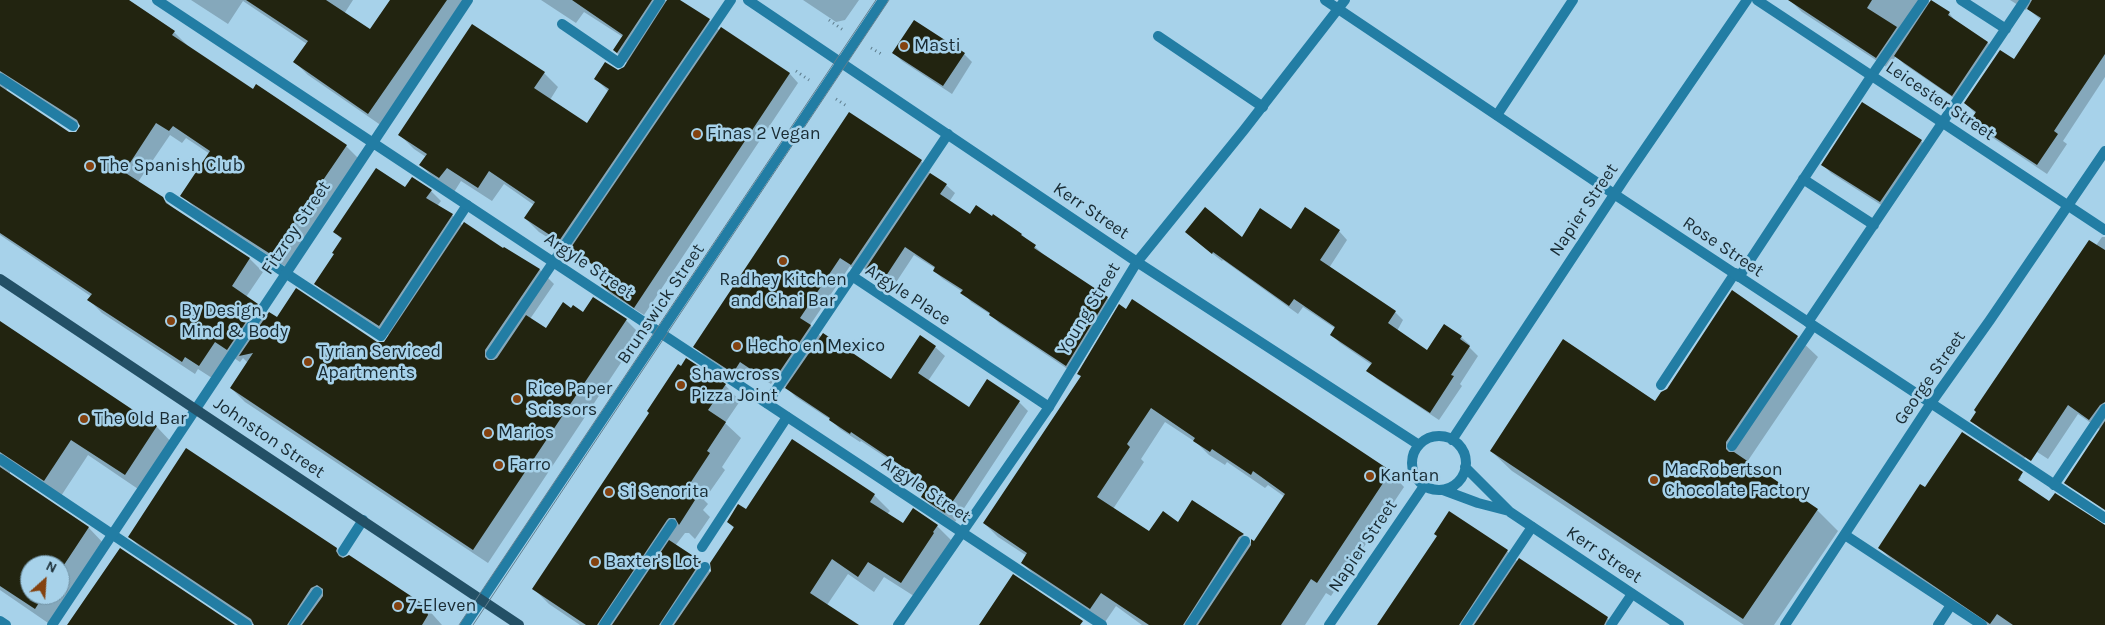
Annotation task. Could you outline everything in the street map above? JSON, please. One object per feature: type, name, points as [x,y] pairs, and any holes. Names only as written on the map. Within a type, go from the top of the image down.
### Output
[{"type":"main road","name":"Johnston Street","points":[[0,280],[196,408],[519,625]]},
{"type":"street","name":"Argyle Street","points":[[157,0],[1102,625]]},
{"type":"street","name":"Fitzroy Street","points":[[52,625],[468,0]]},
{"type":"street","points":[[562,24],[619,63],[660,0]]},
{"type":"street","points":[[491,354],[731,0]]},
{"type":"street","name":"Kerr Street","points":[[748,0],[1137,262],[1419,445]]},
{"type":"street","name":"Brunswick Street","points":[[465,625],[883,0]]},
{"type":"street","name":"Rose Street","points":[[1325,0],[1614,194],[2105,518]]},
{"type":"street","name":"Young Street","points":[[898,625],[1048,407],[1137,262],[1345,0]]},
{"type":"street","points":[[1496,115],[1573,0]]},
{"type":"street","name":"Napier Street","points":[[1452,440],[1614,194],[1747,0]]},
{"type":"street","name":"Leicester Street","points":[[1757,0],[2105,230]]},
{"type":"street","points":[[1661,385],[1924,0]]},
{"type":"street","points":[[1961,0],[2006,29]]},
{"type":"street","points":[[1732,446],[1874,225],[2025,0]]},
{"type":"street","points":[[1158,36],[1262,106]]},
{"type":"street","points":[[0,78],[73,126]]},
{"type":"street","points":[[852,276],[948,134]]},
{"type":"street","name":"George Street","points":[[1785,625],[1931,403],[2105,151]]},
{"type":"street","points":[[1803,179],[1874,225]]},
{"type":"street","points":[[170,197],[381,336],[467,205]]},
{"type":"street","name":"Argyle Place","points":[[767,403],[852,276],[1048,407]]},
{"type":"street","points":[[2054,485],[2105,409]]},
{"type":"street","points":[[702,547],[787,416]]},
{"type":"street","points":[[1438,436],[1452,440],[1463,452],[1465,467],[1458,482],[1443,490],[1424,486],[1417,479],[1413,471],[1414,453],[1419,445],[1438,436]]},
{"type":"street","points":[[0,459],[247,625]]},
{"type":"street","name":"Kerr Street","points":[[1465,467],[1510,512],[1679,625]]},
{"type":"street","name":"Napier Street","points":[[1329,625],[1424,486]]},
{"type":"street","name":"Kerr Street","points":[[1443,490],[1510,512]]},
{"type":"street","points":[[342,551],[362,520]]},
{"type":"street","points":[[604,625],[672,524]]},
{"type":"street","points":[[1466,625],[1532,527]]},
{"type":"street","points":[[1845,535],[1982,625]]},
{"type":"street","points":[[1190,625],[1245,541]]},
{"type":"street","points":[[666,625],[705,567]]},
{"type":"street","points":[[294,625],[316,592]]},
{"type":"street","points":[[1612,625],[1632,594]]},
{"type":"street","points":[[1938,625],[1951,605]]},
{"type":"street","points":[[0,621],[6,625]]},
{"type":"building","points":[[0,0],[129,0],[175,31],[172,35],[253,89],[256,84],[347,145],[272,255],[180,196],[210,151],[173,126],[169,131],[156,123],[124,172],[163,197],[166,203],[250,258],[232,286],[258,304],[227,350],[215,342],[199,366],[185,357],[182,362],[87,300],[92,294],[0,233],[0,86],[69,132],[76,132],[80,126],[77,120],[0,71]]},
{"type":"building","points":[[246,0],[326,0],[370,29],[390,0],[447,0],[368,114],[293,62],[308,41]]},
{"type":"building","points":[[572,0],[652,0],[617,53],[613,50],[623,35]]},
{"type":"building","points":[[667,0],[680,0],[710,19],[559,241],[524,218],[535,202],[489,171],[478,188],[447,168],[439,178],[419,165],[427,154],[398,135],[472,24],[545,72],[534,88],[587,123],[609,89],[594,79],[605,62],[618,70],[624,67]]},
{"type":"building","points":[[1788,0],[1872,0],[1867,8],[1897,27],[1876,58]]},
{"type":"building","points":[[1931,0],[1950,12],[1948,15],[1988,42],[1952,96],[1894,56]]},
{"type":"building","points":[[2032,0],[2105,0],[2105,54],[2054,131],[2058,134],[2037,165],[1970,121],[1976,112],[1964,103],[2000,50],[2014,59],[2041,18],[2027,9]]},
{"type":"building","points":[[914,20],[965,53],[943,86],[892,53]]},
{"type":"building","points":[[721,27],[790,73],[634,308],[601,285],[608,275],[570,249]]},
{"type":"building","points":[[1862,102],[1922,140],[1880,202],[1821,165]]},
{"type":"building","points":[[849,112],[922,160],[851,265],[840,258],[800,318],[811,325],[774,380],[763,373],[761,376],[740,362],[733,373],[693,347]]},
{"type":"building","points":[[376,168],[405,187],[412,177],[432,190],[426,198],[453,214],[379,326],[314,284],[342,238],[333,232]]},
{"type":"building","points":[[930,173],[947,184],[940,194],[970,214],[976,205],[992,216],[993,214],[1036,245],[1034,248],[1108,297],[1066,366],[989,315],[990,313],[960,293],[963,290],[933,271],[935,267],[905,247],[882,282],[865,270]]},
{"type":"building","points":[[1205,207],[1242,237],[1260,208],[1291,229],[1305,207],[1340,230],[1320,260],[1396,311],[1388,323],[1427,350],[1444,324],[1462,336],[1460,339],[1470,346],[1451,375],[1454,376],[1430,413],[1366,371],[1372,363],[1330,335],[1335,327],[1294,299],[1289,306],[1213,252],[1212,254],[1185,232]]},
{"type":"building","points":[[464,222],[503,248],[540,269],[485,350],[485,357],[488,360],[497,358],[526,315],[546,328],[563,302],[571,308],[573,305],[583,312],[593,297],[627,319],[473,550],[230,388],[253,353],[239,356],[269,312],[277,317],[296,288],[377,342],[384,342]]},
{"type":"building","points":[[2089,240],[2105,250],[2105,402],[2100,405],[2089,420],[2068,405],[2031,461],[1970,421],[1976,412],[1974,410]]},
{"type":"building","name":"MacRobertson Chocolate Factory","points":[[1732,290],[1798,336],[1726,442],[1726,449],[1729,452],[1734,452],[1818,509],[1743,619],[1490,451],[1563,339],[1655,401],[1661,392],[1667,389]]},
{"type":"building","points":[[1132,299],[1391,471],[1317,583],[1311,579],[1281,625],[1198,625],[1251,545],[1251,539],[1254,541],[1285,494],[1253,471],[1251,475],[1212,449],[1210,452],[1193,441],[1195,438],[1151,408],[1127,444],[1130,447],[1097,497],[1149,531],[1163,511],[1178,522],[1192,500],[1244,534],[1239,537],[1183,625],[1149,625],[1101,593],[1090,609],[1021,563],[1027,553],[983,523],[1081,376],[1077,374],[1119,304],[1126,309]]},
{"type":"building","points":[[0,321],[157,426],[125,475],[71,440],[44,481],[0,452]]},
{"type":"building","points":[[823,333],[891,379],[920,335],[936,346],[918,373],[969,407],[987,379],[1020,401],[945,513],[921,497],[927,486],[919,481],[921,479],[851,432],[850,434],[829,420],[830,418],[785,388]]},
{"type":"building","points":[[686,358],[726,384],[708,410],[726,422],[707,451],[710,453],[689,485],[693,487],[688,495],[695,500],[679,525],[675,518],[667,520],[597,625],[586,625],[532,589],[649,413],[647,411],[678,364],[681,366]]},
{"type":"building","points":[[2105,421],[2105,510],[2064,483]]},
{"type":"building","points":[[1962,432],[2023,472],[2018,480],[2049,501],[2055,493],[2105,525],[2105,625],[2013,625],[1997,614],[1990,624],[1878,548],[1920,484],[1925,487]]},
{"type":"building","points":[[792,439],[875,494],[870,502],[903,523],[913,508],[938,525],[934,533],[901,583],[868,562],[858,577],[832,559],[810,593],[859,625],[674,625],[711,571],[710,563],[734,527],[727,522],[738,504],[746,509]]},
{"type":"building","points":[[186,448],[337,548],[336,551],[339,556],[343,558],[349,555],[426,606],[428,615],[422,625],[302,625],[323,596],[323,589],[317,585],[311,588],[287,625],[254,625],[251,619],[128,537]]},
{"type":"building","points":[[0,467],[89,527],[70,556],[20,555],[20,599],[0,586]]},
{"type":"building","points":[[1449,511],[1508,550],[1459,625],[1377,625],[1437,536],[1434,534]]},
{"type":"building","points":[[669,540],[701,561],[659,625],[612,625]]},
{"type":"building","points":[[120,548],[235,625],[67,625]]},
{"type":"building","points":[[1519,558],[1608,617],[1604,625],[1474,625]]},
{"type":"building","points":[[1013,574],[1083,621],[1080,625],[979,625]]},
{"type":"building","points":[[29,605],[38,605],[35,609]]},
{"type":"tram line","points":[[459,625],[876,0]]},
{"type":"tram line","points":[[473,625],[889,0]]},
{"type":"place","name":"Masti","points":[[904,46]]},
{"type":"place","name":"Finas 2 Vegan","points":[[697,134]]},
{"type":"place","name":"The Spanish Club","points":[[90,166]]},
{"type":"place","name":"Radhey Kitchen and Chai Bar","points":[[783,261]]},
{"type":"place","name":"By Design, Mind & Body","points":[[171,321]]},
{"type":"place","name":"Hecho en Mexico","points":[[737,346]]},
{"type":"place","name":"Tyrian Serviced Apartments","points":[[308,362]]},
{"type":"place","name":"Shawcross Pizza Joint","points":[[681,385]]},
{"type":"place","name":"Rice Paper Scissors","points":[[517,399]]},
{"type":"place","name":"The Old Bar","points":[[84,419]]},
{"type":"place","name":"Marios","points":[[488,433]]},
{"type":"place","name":"Farro","points":[[499,465]]},
{"type":"place","name":"Kantan","points":[[1370,476]]},
{"type":"place","name":"MacRobertson Chocolate Factory","points":[[1654,480]]},
{"type":"place","name":"Si Senorita","points":[[609,492]]},
{"type":"place","name":"Baxter's Lot","points":[[595,562]]},
{"type":"place","name":"7-Eleven","points":[[398,606]]}]
